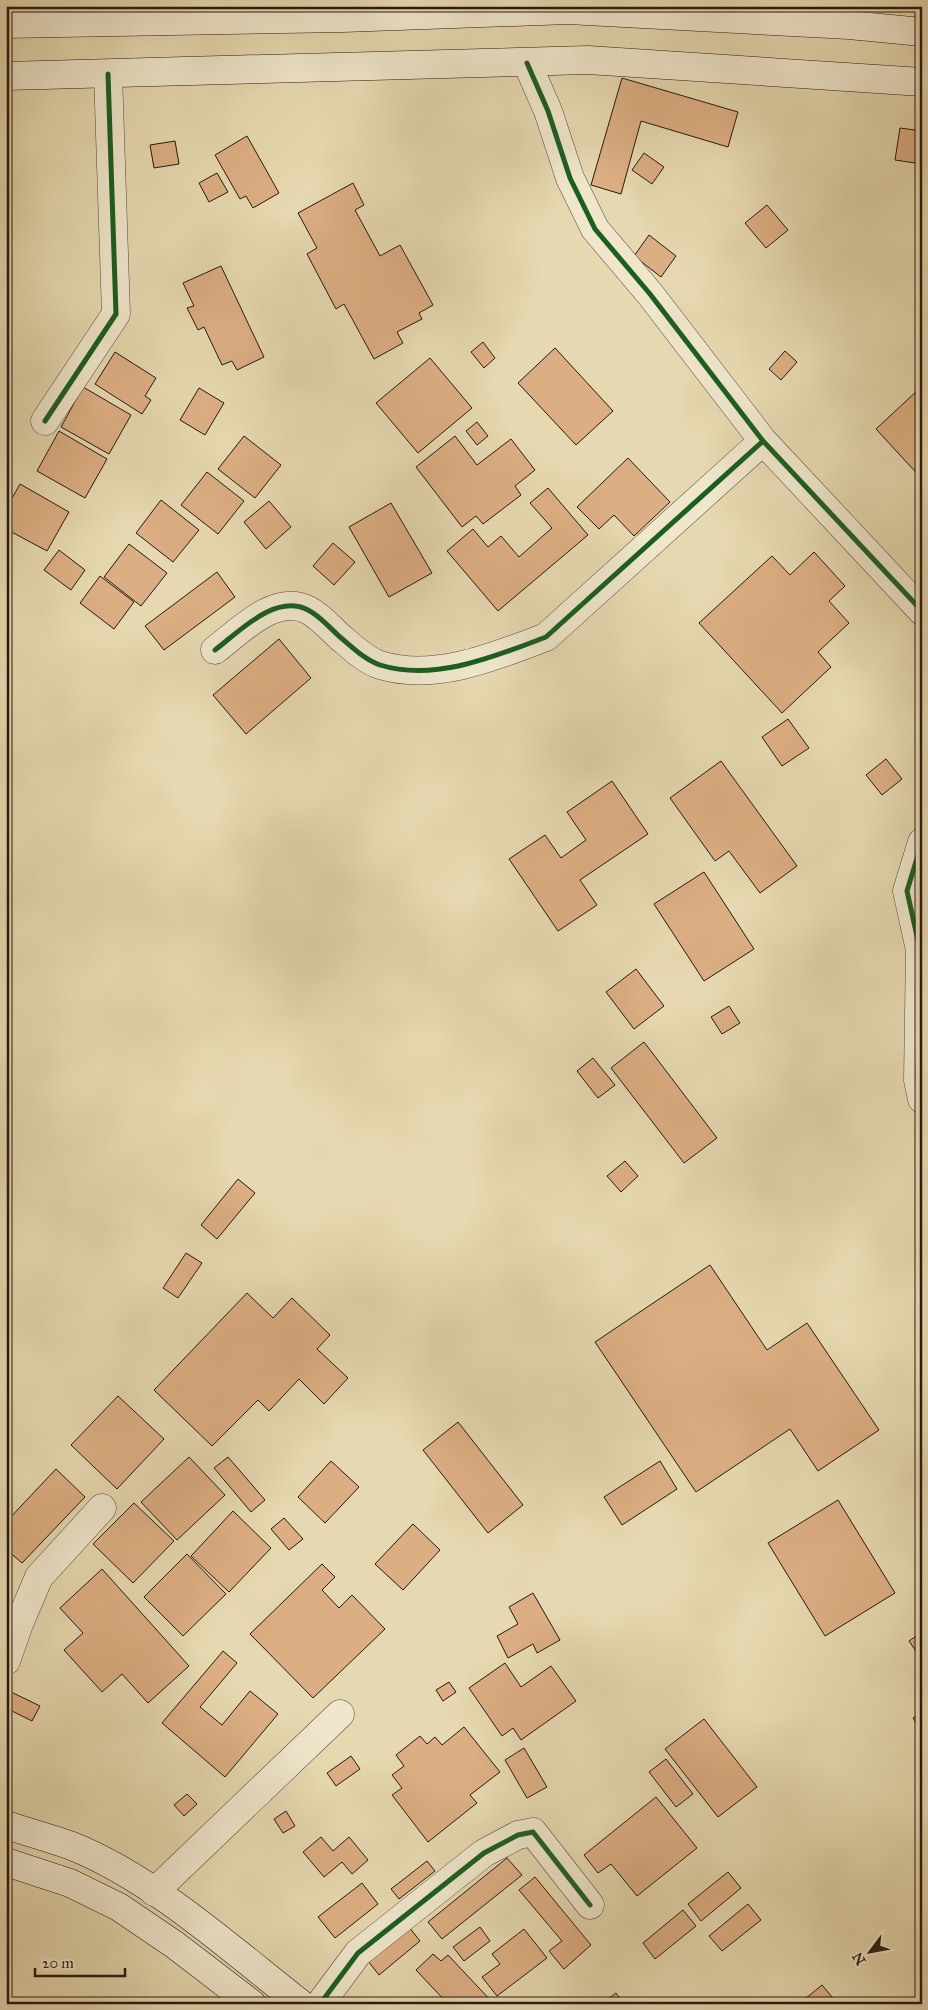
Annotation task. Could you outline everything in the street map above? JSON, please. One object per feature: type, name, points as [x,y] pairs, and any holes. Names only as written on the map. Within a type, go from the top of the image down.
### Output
[{"type":"street","points":[[6,24],[158,14],[344,18],[569,8],[849,25],[922,32]]},
{"type":"street","points":[[6,76],[588,60],[922,82]]},
{"type":"street","points":[[527,63],[548,111],[570,178],[595,229],[650,294],[763,441],[922,612]]},
{"type":"street","points":[[45,422],[116,314],[108,74]]},
{"type":"street","points":[[216,650],[268,611],[287,606],[307,609],[355,651],[379,664],[405,671],[447,668],[502,653],[546,637],[763,441]]},
{"type":"street","points":[[922,842],[906,891],[920,950],[918,1080],[922,1099]]},
{"type":"street","points":[[6,1661],[39,1577],[102,1508]]},
{"type":"street","points":[[154,1892],[340,1714]]},
{"type":"street","points":[[6,1825],[72,1846],[119,1870],[154,1892],[301,2004]]},
{"type":"street","points":[[320,2004],[358,1953],[484,1853],[518,1835],[533,1832],[590,1906]]},
{"type":"street","points":[[6,1862],[70,1883],[119,1907],[175,1945],[252,2004]]},
{"type":"building","points":[[622,78],[738,112],[728,147],[641,121],[621,194],[591,185]]},
{"type":"building","points":[[900,128],[922,131],[922,164],[895,160]]},
{"type":"building","points":[[247,136],[279,193],[253,208],[246,196],[240,199],[215,155]]},
{"type":"building","points":[[175,141],[179,164],[154,168],[150,145]]},
{"type":"building","points":[[644,153],[664,167],[652,184],[632,170]]},
{"type":"building","points":[[217,173],[228,192],[209,202],[199,183]]},
{"type":"building","points":[[353,183],[364,205],[355,210],[380,256],[400,245],[433,305],[419,313],[422,319],[397,332],[403,343],[374,359],[344,304],[336,309],[307,254],[317,248],[298,213]]},
{"type":"building","points":[[767,205],[788,230],[766,248],[745,223]]},
{"type":"building","points":[[649,235],[676,256],[661,277],[634,256]]},
{"type":"building","points":[[221,266],[264,357],[237,370],[232,361],[222,365],[204,327],[198,330],[187,308],[194,306],[183,283]]},
{"type":"building","points":[[483,342],[495,358],[484,368],[471,352]]},
{"type":"building","points":[[555,348],[613,411],[576,445],[518,383]]},
{"type":"building","points":[[785,351],[797,362],[781,380],[769,369]]},
{"type":"building","points":[[115,352],[156,378],[145,396],[151,400],[142,414],[95,384]]},
{"type":"building","points":[[430,358],[472,408],[418,453],[376,403]]},
{"type":"building","points":[[83,387],[131,415],[109,454],[61,427]]},
{"type":"building","points":[[199,388],[224,403],[205,435],[180,420]]},
{"type":"building","points":[[919,389],[922,393],[922,479],[876,429]]},
{"type":"building","points":[[477,422],[488,436],[477,445],[466,431]]},
{"type":"building","points":[[59,431],[107,459],[85,498],[37,471]]},
{"type":"building","points":[[244,436],[281,465],[255,498],[218,469]]},
{"type":"building","points":[[455,436],[477,465],[511,439],[535,470],[515,486],[521,495],[483,524],[476,516],[462,527],[416,467]]},
{"type":"building","points":[[628,458],[670,502],[634,536],[614,515],[599,529],[577,507]]},
{"type":"building","points":[[207,472],[244,501],[218,534],[181,505]]},
{"type":"building","points":[[20,484],[69,512],[47,551],[6,529],[6,509]]},
{"type":"building","points":[[548,488],[588,535],[498,611],[447,551],[473,529],[488,547],[501,536],[519,557],[552,528],[530,503]]},
{"type":"building","points":[[161,500],[199,530],[173,562],[136,533]]},
{"type":"building","points":[[269,501],[291,527],[266,549],[244,522]]},
{"type":"building","points":[[391,503],[432,573],[389,597],[349,527]]},
{"type":"building","points":[[333,543],[355,562],[334,585],[313,566]]},
{"type":"building","points":[[129,544],[167,573],[141,606],[104,577]]},
{"type":"building","points":[[59,550],[85,570],[71,590],[44,570]]},
{"type":"building","points":[[814,552],[845,586],[829,601],[849,623],[818,652],[831,667],[782,713],[699,623],[772,556],[790,575]]},
{"type":"building","points":[[217,572],[235,597],[164,650],[145,626]]},
{"type":"building","points":[[100,576],[134,602],[114,629],[80,603]]},
{"type":"building","points":[[279,639],[311,678],[246,734],[213,695]]},
{"type":"building","points":[[788,719],[809,748],[782,766],[762,737]]},
{"type":"building","points":[[886,759],[902,779],[882,795],[866,775]]},
{"type":"building","points":[[721,761],[797,866],[760,893],[729,851],[715,861],[670,798]]},
{"type":"building","points":[[612,781],[648,834],[580,880],[597,905],[558,931],[509,859],[545,835],[561,858],[586,840],[567,812]]},
{"type":"building","points":[[704,872],[754,949],[704,981],[654,904]]},
{"type":"building","points":[[636,969],[664,1006],[634,1029],[606,992]]},
{"type":"building","points":[[729,1006],[740,1023],[722,1034],[711,1017]]},
{"type":"building","points":[[644,1042],[717,1138],[684,1163],[611,1068]]},
{"type":"building","points":[[593,1058],[615,1085],[598,1098],[577,1071]]},
{"type":"building","points":[[625,1161],[638,1176],[621,1192],[607,1176]]},
{"type":"building","points":[[238,1179],[255,1193],[217,1239],[201,1225]]},
{"type":"building","points":[[186,1253],[202,1263],[178,1298],[163,1288]]},
{"type":"building","points":[[710,1265],[767,1350],[807,1323],[879,1430],[818,1471],[790,1429],[696,1492],[595,1342]]},
{"type":"building","points":[[247,1293],[273,1318],[292,1298],[330,1335],[317,1349],[348,1378],[324,1404],[299,1379],[269,1411],[258,1400],[212,1446],[154,1390]]},
{"type":"building","points":[[118,1396],[164,1439],[117,1489],[71,1445]]},
{"type":"building","points":[[458,1422],[523,1505],[488,1533],[423,1450]]},
{"type":"building","points":[[189,1457],[225,1495],[177,1540],[141,1502]]},
{"type":"building","points":[[228,1457],[265,1500],[251,1512],[214,1468]]},
{"type":"building","points":[[331,1461],[359,1487],[325,1523],[298,1497]]},
{"type":"building","points":[[660,1461],[677,1489],[622,1525],[604,1497]]},
{"type":"building","points":[[56,1469],[85,1497],[22,1563],[6,1549],[6,1522]]},
{"type":"building","points":[[838,1500],[895,1593],[825,1636],[768,1543]]},
{"type":"building","points":[[134,1503],[174,1541],[133,1583],[93,1544]]},
{"type":"building","points":[[233,1511],[271,1548],[229,1592],[191,1556]]},
{"type":"building","points":[[284,1518],[303,1539],[289,1550],[271,1529]]},
{"type":"building","points":[[413,1524],[440,1550],[403,1590],[375,1564]]},
{"type":"building","points":[[187,1554],[226,1594],[183,1636],[144,1597]]},
{"type":"building","points":[[322,1564],[335,1577],[322,1590],[339,1608],[352,1595],[385,1629],[313,1698],[250,1634]]},
{"type":"building","points":[[102,1569],[189,1666],[148,1703],[122,1674],[102,1692],[64,1650],[83,1633],[60,1608]]},
{"type":"building","points":[[533,1593],[560,1640],[537,1653],[533,1644],[508,1658],[497,1636],[518,1624],[509,1607]]},
{"type":"building","points":[[922,1632],[922,1660],[909,1641]]},
{"type":"building","points":[[223,1651],[237,1663],[200,1707],[222,1725],[250,1691],[278,1714],[225,1777],[162,1723]]},
{"type":"building","points":[[505,1663],[521,1687],[551,1666],[576,1701],[521,1740],[513,1728],[502,1736],[469,1688]]},
{"type":"building","points":[[449,1682],[456,1692],[443,1701],[436,1690]]},
{"type":"building","points":[[9,1691],[40,1706],[32,1721],[6,1708]]},
{"type":"building","points":[[922,1712],[922,1732],[913,1718]]},
{"type":"building","points":[[704,1719],[757,1787],[718,1817],[665,1749]]},
{"type":"building","points":[[464,1727],[500,1772],[470,1795],[477,1803],[428,1842],[392,1795],[402,1788],[392,1775],[404,1766],[396,1755],[420,1736],[427,1744],[435,1737],[442,1745]]},
{"type":"building","points":[[524,1748],[547,1787],[527,1798],[505,1760]]},
{"type":"building","points":[[351,1756],[360,1769],[336,1786],[327,1773]]},
{"type":"building","points":[[666,1759],[693,1794],[676,1807],[649,1772]]},
{"type":"building","points":[[187,1794],[197,1804],[184,1816],[174,1805]]},
{"type":"building","points":[[656,1797],[697,1848],[637,1896],[611,1864],[598,1873],[584,1855]]},
{"type":"building","points":[[286,1811],[295,1826],[283,1833],[274,1819]]},
{"type":"building","points":[[321,1837],[333,1851],[349,1837],[368,1860],[352,1874],[342,1862],[324,1877],[303,1852]]},
{"type":"building","points":[[507,1858],[522,1875],[442,1939],[428,1922]]},
{"type":"building","points":[[427,1861],[435,1871],[399,1899],[391,1889]]},
{"type":"building","points":[[728,1872],[741,1888],[701,1921],[688,1904]]},
{"type":"building","points":[[535,1877],[591,1945],[564,1969],[549,1951],[562,1941],[519,1890]]},
{"type":"building","points":[[362,1883],[378,1904],[335,1938],[318,1917]]},
{"type":"building","points":[[748,1904],[761,1920],[722,1951],[709,1936]]},
{"type":"building","points":[[683,1910],[696,1926],[655,1959],[643,1943]]},
{"type":"building","points":[[409,1927],[420,1941],[379,1975],[368,1961]]},
{"type":"building","points":[[480,1927],[490,1941],[464,1961],[453,1947]]},
{"type":"building","points":[[524,1929],[547,1958],[497,1996],[482,1977],[500,1964],[492,1954]]},
{"type":"building","points":[[433,1954],[441,1961],[448,1955],[494,2004],[448,2004],[416,1970]]},
{"type":"building","points":[[822,1985],[838,2004],[799,2004]]},
{"type":"building","points":[[616,1993],[624,2004],[602,2004]]},
{"type":"cycle path","points":[[527,63],[548,111],[570,178],[595,229],[650,294],[763,441],[922,611]]},
{"type":"cycle path","points":[[45,421],[116,314],[108,74]]},
{"type":"cycle path","points":[[215,650],[246,625],[270,610],[296,606],[317,615],[340,637],[369,660],[380,665],[401,669],[444,669],[486,659],[546,637],[763,441]]},
{"type":"cycle path","points":[[922,842],[907,891],[920,950],[918,1080],[922,1099]]},
{"type":"cycle path","points":[[320,2004],[358,1953],[484,1853],[518,1835],[533,1832],[590,1905]]}]
